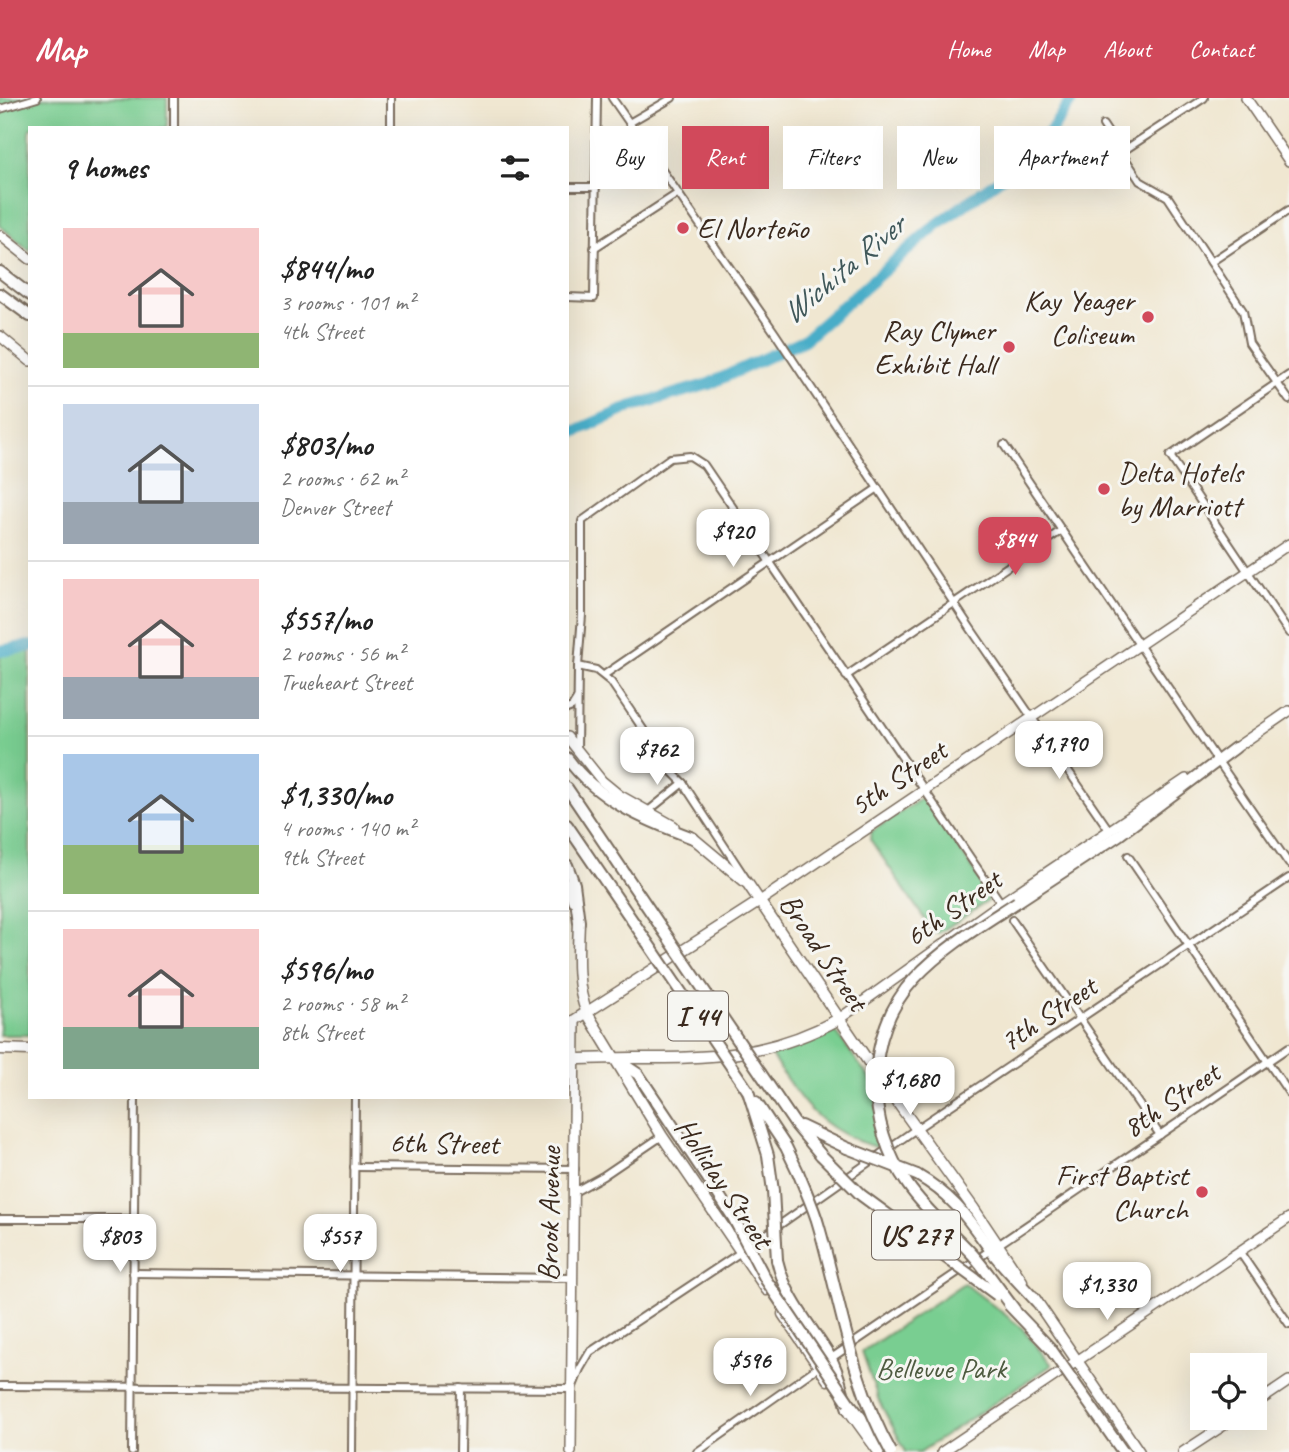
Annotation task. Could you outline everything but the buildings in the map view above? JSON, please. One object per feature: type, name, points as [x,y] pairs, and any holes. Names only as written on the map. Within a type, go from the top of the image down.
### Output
[{"type":"highway","points":[[0,272],[28,293]]},
{"type":"highway","points":[[0,293],[28,314]]},
{"type":"highway","points":[[1015,1310],[974,1256],[907,1185],[891,1156],[878,1112],[875,1085],[882,1038],[890,1016],[913,980],[932,961],[1119,835],[1235,748]]},
{"type":"highway","points":[[572,755],[586,780],[616,803],[656,825],[693,838]]},
{"type":"highway","name":"I 44","points":[[569,791],[795,1124]]},
{"type":"highway","name":"I 44","points":[[569,828],[748,1091]]},
{"type":"highway","points":[[569,870],[574,884],[579,922]]},
{"type":"highway","points":[[614,1058],[638,1074],[733,1217],[766,1280],[849,1403],[890,1452]]},
{"type":"highway","points":[[748,1091],[768,1155],[777,1261],[783,1283],[831,1359],[848,1409]]},
{"type":"highway","name":"US 277","points":[[748,1091],[786,1147],[798,1172],[821,1234],[857,1377],[890,1452]]},
{"type":"highway","points":[[795,1124],[847,1148],[917,1174],[939,1187],[994,1247],[1037,1301]]},
{"type":"highway","name":"US 277","points":[[795,1124],[861,1195],[961,1267],[1015,1310],[1050,1348],[1123,1452]]},
{"type":"main road","points":[[1246,98],[1289,161]]},
{"type":"main road","points":[[0,235],[28,257]]},
{"type":"main road","points":[[0,336],[28,360]]},
{"type":"main road","name":"5th Street","points":[[571,1023],[760,901],[1289,544]]},
{"type":"main road","points":[[1235,748],[1289,711]]},
{"type":"main road","points":[[572,755],[602,782],[693,838],[748,884]]},
{"type":"main road","name":"6th Street","points":[[569,1057],[702,1058],[740,1054],[793,1041],[839,1019],[1001,903],[1217,761]]},
{"type":"main road","name":"Broad Street","points":[[748,884],[994,1247]]},
{"type":"main road","points":[[569,890],[579,922]]},
{"type":"main road","name":"Holliday Street","points":[[579,922],[578,976],[581,999],[587,1013],[662,1136],[818,1367],[879,1452]]},
{"type":"main road","name":"Brook Avenue","points":[[571,1452],[575,1169],[569,1057],[578,976]]},
{"type":"main road","points":[[0,1049],[28,1050]]},
{"type":"main road","points":[[942,1452],[1289,1218]]},
{"type":"main road","points":[[1037,1301],[1139,1452]]},
{"type":"main road","points":[[1267,1396],[1289,1381]]},
{"type":"main road","points":[[1183,1452],[1217,1430]]},
{"type":"street","points":[[0,109],[37,98]]},
{"type":"street","points":[[174,98],[174,126]]},
{"type":"street","points":[[391,98],[391,126]]},
{"type":"street","points":[[597,98],[597,126]]},
{"type":"street","points":[[612,98],[775,333],[1109,830]]},
{"type":"street","points":[[629,123],[672,98]]},
{"type":"street","points":[[1130,147],[1203,98]]},
{"type":"street","points":[[1130,166],[1140,181],[1168,197],[1243,311],[1248,343],[1289,400]]},
{"type":"street","points":[[569,187],[590,187]]},
{"type":"street","points":[[569,297],[594,298],[596,189]]},
{"type":"street","points":[[594,248],[677,194]]},
{"type":"street","points":[[1211,262],[1289,210]]},
{"type":"street","points":[[1289,375],[1170,456],[1289,633]]},
{"type":"street","points":[[1004,445],[1289,864]]},
{"type":"street","points":[[572,755],[582,615],[582,521],[670,458],[681,455],[697,459],[704,465],[1001,903]]},
{"type":"street","points":[[578,666],[604,675],[878,488]]},
{"type":"street","points":[[846,676],[1062,530]]},
{"type":"street","name":"Broad Street","points":[[604,675],[672,772],[683,783],[748,884]]},
{"type":"street","points":[[569,708],[578,698]]},
{"type":"street","points":[[647,812],[683,783]]},
{"type":"street","points":[[1128,856],[1289,1093]]},
{"type":"street","name":"7th Street","points":[[572,1389],[590,1352],[1289,878]]},
{"type":"street","points":[[1012,920],[1160,1135]]},
{"type":"street","name":"8th Street","points":[[697,1452],[1289,1047]]},
{"type":"street","points":[[132,1452],[135,1099]]},
{"type":"street","points":[[352,1452],[355,1099]]},
{"type":"street","points":[[574,1192],[662,1136]]},
{"type":"street","name":"6th Street","points":[[354,1167],[575,1169]]},
{"type":"street","points":[[0,1219],[134,1219]]},
{"type":"street","points":[[1239,1251],[1289,1324]]},
{"type":"street","points":[[133,1273],[573,1278]]},
{"type":"street","name":"7th Street","points":[[572,1354],[590,1352]]},
{"type":"street","points":[[0,1386],[572,1389]]},
{"type":"street","points":[[460,1452],[461,1388]]},
{"type":"green space","points":[[0,98],[167,98],[167,126],[28,126],[28,249],[0,226]]},
{"type":"green space","points":[[28,646],[28,1035],[0,1035],[0,651]]},
{"type":"green space","points":[[922,798],[926,799],[990,895],[988,901],[939,933],[934,933],[870,839],[871,832]]},
{"type":"green space","points":[[829,1030],[835,1031],[873,1083],[884,1149],[867,1145],[842,1133],[816,1115],[797,1094],[770,1054]]},
{"type":"green space","name":"Bellevue Park","points":[[964,1283],[1021,1327],[1052,1365],[920,1452],[906,1452],[879,1401],[862,1352]]},
{"type":"waterway","name":"Wichita River","points":[[569,434],[630,407],[709,384],[804,340],[935,226],[1025,161],[1050,132],[1073,98]]},
{"type":"waterway","name":"Wichita River","points":[[0,651],[28,646]]},
{"type":"place","name":"El Norteño","points":[[683,228]]},
{"type":"place","name":"Kay Yeager Coliseum","points":[[1148,317]]},
{"type":"place","name":"Ray Clymer Exhibit Hall","points":[[1009,347]]},
{"type":"place","name":"Delta Hotels by Marriott","points":[[1104,489]]},
{"type":"place","name":"First Baptist Church","points":[[1202,1192]]}]
